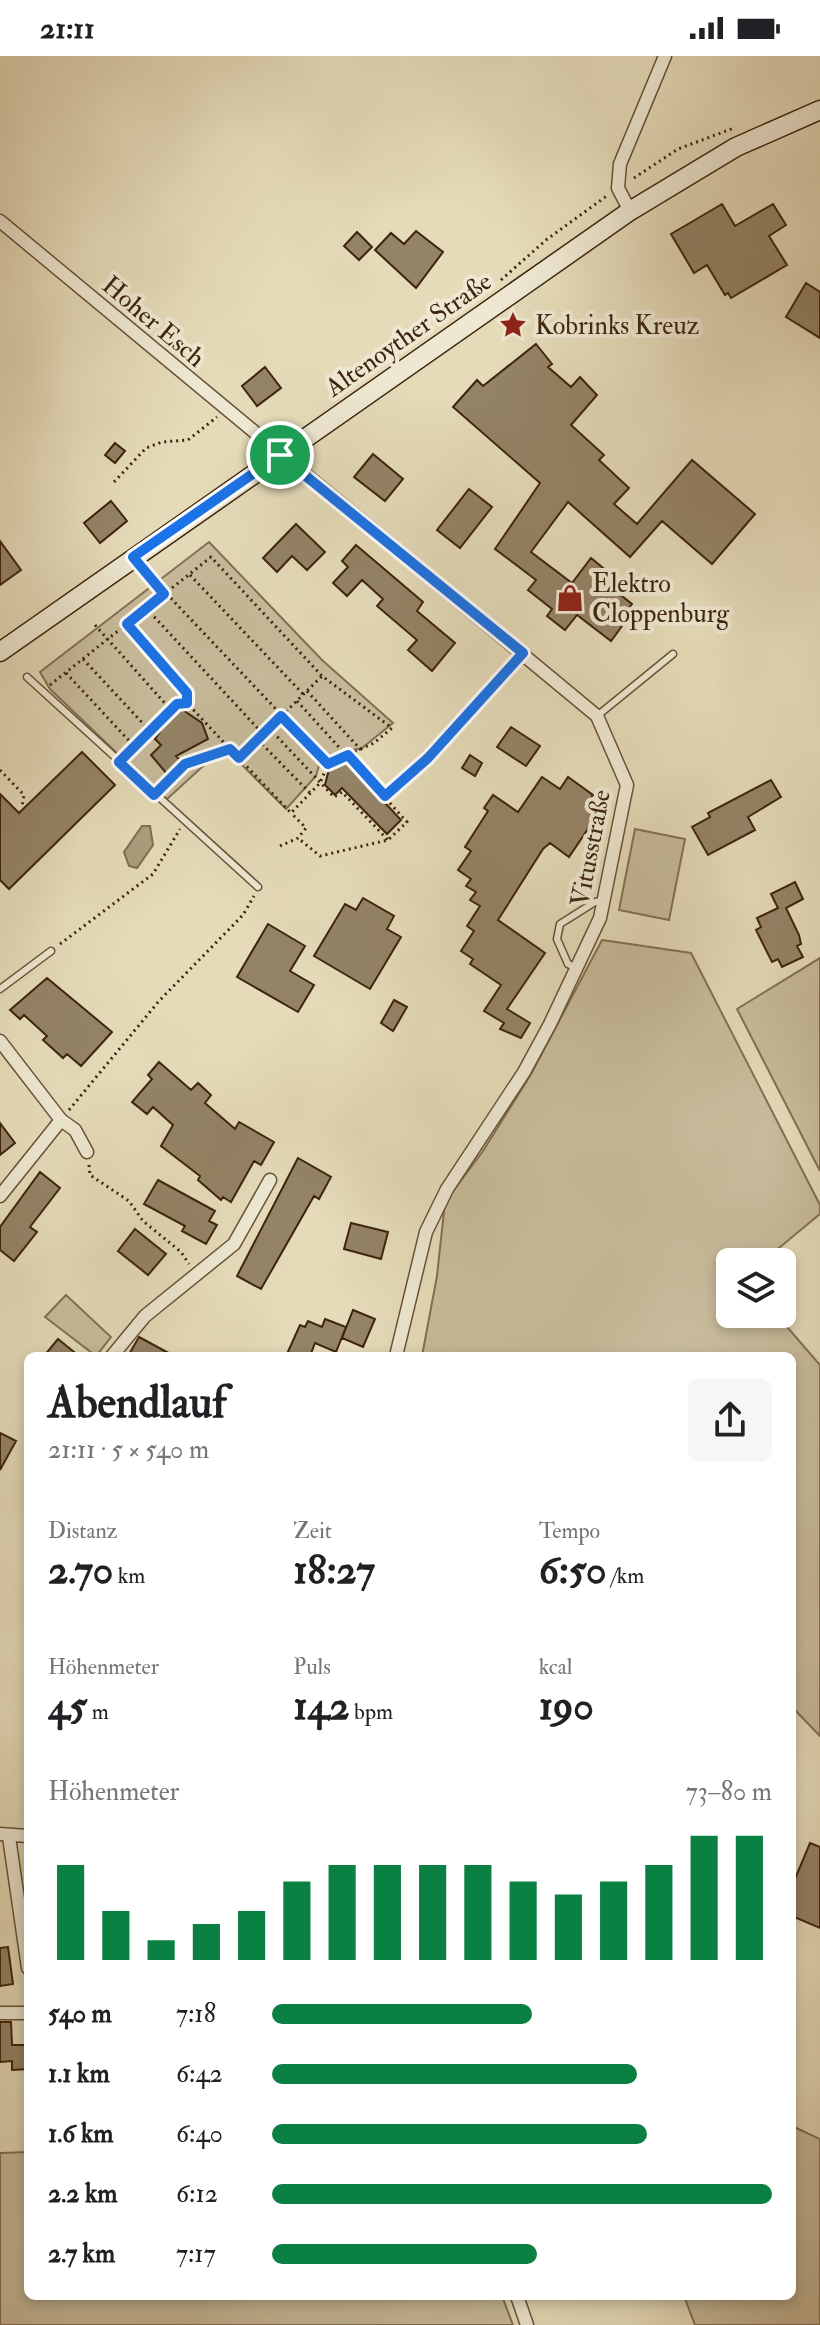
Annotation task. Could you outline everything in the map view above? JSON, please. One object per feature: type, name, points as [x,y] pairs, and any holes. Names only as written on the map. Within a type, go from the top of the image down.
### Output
[{"type":"main road","name":"Altenoyther Straße","points":[[0,652],[630,211],[736,147],[820,110]]},
{"type":"street","points":[[630,211],[618,188],[620,164],[665,56]]},
{"type":"street","name":"Hoher Esch","points":[[0,221],[280,455]]},
{"type":"street","name":"Vitusstraße","points":[[280,455],[597,716],[627,785],[604,901],[579,968],[524,1072],[447,1189],[426,1232],[397,1352]]},
{"type":"street","points":[[0,1041],[61,1120],[75,1130],[87,1152]]},
{"type":"street","points":[[0,1196],[61,1120]]},
{"type":"street","points":[[115,1352],[145,1316],[234,1244],[270,1180]]},
{"type":"street","points":[[5,1835],[24,1945]]},
{"type":"street","points":[[0,2013],[24,2013]]},
{"type":"street","points":[[518,2300],[527,2325]]},
{"type":"lane","points":[[597,716],[673,654]]},
{"type":"lane","points":[[27,677],[184,823],[258,887]]},
{"type":"lane","points":[[579,968],[568,964],[557,939],[560,924],[595,902],[604,901]]},
{"type":"lane","points":[[0,989],[51,951]]},
{"type":"path","points":[[114,482],[146,448],[162,442],[188,440],[225,409]]},
{"type":"path","points":[[133,557],[164,594],[328,764]]},
{"type":"path","points":[[42,692],[211,557],[322,676],[392,728],[361,750],[328,764],[320,783],[291,813]]},
{"type":"path","points":[[189,574],[361,750]]},
{"type":"path","points":[[146,608],[263,734]]},
{"type":"path","points":[[127,624],[187,693],[187,703],[306,828],[298,838],[280,846]]},
{"type":"path","points":[[95,625],[171,711]]},
{"type":"path","points":[[385,796],[428,758],[523,653]]},
{"type":"path","points":[[83,659],[150,731]]},
{"type":"path","points":[[66,673],[134,747]]},
{"type":"path","points":[[239,758],[322,676]]},
{"type":"path","points":[[297,701],[407,822],[388,840],[320,856],[298,838]]},
{"type":"path","points":[[119,762],[177,704],[187,703]]},
{"type":"path","points":[[269,728],[334,797],[342,792],[388,840]]},
{"type":"path","points":[[258,740],[310,793]]},
{"type":"path","points":[[154,795],[185,764],[230,749]]},
{"type":"path","points":[[0,770],[24,795],[22,807]]},
{"type":"path","points":[[51,951],[153,874],[184,823]]},
{"type":"path","points":[[61,1120],[159,1001],[243,915],[258,887]]},
{"type":"path","points":[[87,1152],[90,1175],[129,1201],[143,1221],[181,1252],[195,1274]]},
{"type":"shaded area","points":[[209,542],[322,660],[393,723],[362,748],[330,755],[320,762],[316,776],[286,809],[224,747],[166,800],[50,689],[40,672]]},
{"type":"shaded area","points":[[142,826],[150,826],[153,845],[137,868],[129,866],[124,852]]},
{"type":"shaded area","points":[[635,829],[685,839],[669,920],[619,910]]},
{"type":"shaded area","points":[[602,940],[691,953],[820,1205],[820,1214],[779,1248],[716,1248],[716,1328],[788,1328],[820,1365],[820,1736],[796,1711],[796,1352],[423,1352],[437,1276],[445,1202],[483,1151],[530,1076]]},
{"type":"shaded area","points":[[820,958],[820,1171],[737,1009]]},
{"type":"shaded area","points":[[66,1295],[111,1337],[99,1352],[91,1352],[45,1317]]},
{"type":"shaded area","points":[[796,2128],[820,2139],[820,2325],[695,2325],[686,2300],[796,2300]]},
{"type":"shaded area","points":[[24,2152],[24,2300],[504,2300],[513,2325],[0,2325],[0,2153]]},
{"type":"building","points":[[722,204],[735,226],[773,204],[786,225],[769,236],[787,265],[731,298],[728,293],[725,295],[707,265],[694,273],[671,234]]},
{"type":"building","points":[[416,231],[443,252],[416,288],[375,250],[391,233],[404,244]]},
{"type":"building","points":[[357,232],[372,247],[359,260],[344,246]]},
{"type":"building","points":[[806,283],[820,292],[820,338],[786,317]]},
{"type":"building","points":[[536,344],[552,364],[548,367],[571,387],[580,377],[597,395],[571,425],[604,455],[599,460],[629,488],[614,504],[637,524],[692,460],[755,514],[712,564],[662,521],[630,557],[568,502],[531,552],[572,583],[591,558],[609,573],[603,581],[632,604],[621,619],[625,622],[611,641],[577,615],[565,630],[547,616],[552,609],[528,590],[536,580],[495,549],[540,483],[453,407],[477,380],[483,386]]},
{"type":"building","points":[[265,367],[281,388],[257,406],[242,386]]},
{"type":"building","points":[[115,443],[125,451],[115,463],[105,455]]},
{"type":"building","points":[[373,454],[403,479],[385,501],[354,477]]},
{"type":"building","points":[[469,489],[492,507],[460,548],[437,530]]},
{"type":"building","points":[[111,501],[127,521],[100,543],[84,523]]},
{"type":"building","points":[[296,524],[325,552],[307,570],[292,556],[277,572],[263,558]]},
{"type":"building","points":[[0,541],[21,570],[0,585]]},
{"type":"building","points":[[356,545],[423,602],[417,611],[455,643],[432,671],[408,650],[417,640],[377,606],[383,599],[362,580],[347,596],[333,583],[348,567],[342,561]]},
{"type":"building","points":[[177,706],[202,723],[208,739],[176,756],[181,761],[167,774],[151,755],[161,745],[155,739]]},
{"type":"building","points":[[511,727],[540,746],[526,766],[497,747]]},
{"type":"building","points":[[82,752],[115,785],[9,889],[0,880],[0,794],[19,813]]},
{"type":"building","points":[[470,755],[482,763],[475,776],[462,768]]},
{"type":"building","points":[[339,760],[350,761],[361,771],[358,774],[401,820],[387,834],[342,788],[335,795],[325,785],[330,765]]},
{"type":"building","points":[[542,777],[560,789],[568,777],[593,795],[585,805],[598,814],[569,857],[550,843],[543,849],[498,920],[545,953],[507,1009],[530,1023],[521,1038],[500,1029],[504,1023],[484,1011],[501,985],[470,964],[473,959],[461,951],[474,931],[467,926],[480,906],[470,900],[476,892],[466,886],[471,879],[458,870],[471,851],[465,847],[488,811],[484,808],[493,795],[518,812]]},
{"type":"building","points":[[771,780],[781,797],[748,817],[755,830],[708,855],[692,827],[710,817],[708,813]]},
{"type":"building","points":[[795,882],[803,899],[786,908],[799,935],[801,944],[797,946],[803,957],[782,967],[778,959],[772,962],[756,930],[761,927],[757,918],[778,908],[771,894]]},
{"type":"building","points":[[363,898],[394,916],[387,929],[401,937],[370,989],[314,956],[345,904],[356,910]]},
{"type":"building","points":[[268,924],[305,946],[290,971],[314,985],[298,1012],[237,977]]},
{"type":"building","points":[[47,978],[112,1032],[81,1066],[67,1054],[63,1058],[43,1040],[47,1036],[24,1015],[20,1019],[10,1010]]},
{"type":"building","points":[[394,1000],[407,1007],[393,1031],[381,1023]]},
{"type":"building","points":[[159,1062],[191,1090],[198,1083],[211,1095],[205,1103],[235,1129],[239,1122],[274,1142],[261,1165],[254,1161],[231,1202],[223,1197],[221,1200],[198,1180],[200,1176],[161,1146],[173,1125],[153,1107],[147,1114],[132,1102],[152,1079],[148,1075]]},
{"type":"building","points":[[0,1123],[15,1143],[0,1155]]},
{"type":"building","points":[[298,1158],[331,1177],[319,1199],[314,1196],[261,1289],[237,1276]]},
{"type":"building","points":[[40,1172],[60,1188],[30,1227],[37,1232],[14,1261],[0,1250],[0,1227]]},
{"type":"building","points":[[158,1180],[215,1211],[209,1221],[217,1225],[206,1244],[182,1231],[185,1226],[144,1204]]},
{"type":"building","points":[[351,1223],[388,1232],[381,1259],[344,1249]]},
{"type":"building","points":[[135,1229],[166,1254],[148,1275],[118,1251]]},
{"type":"building","points":[[353,1310],[375,1319],[363,1347],[342,1338]]},
{"type":"building","points":[[325,1319],[346,1327],[336,1352],[315,1343],[312,1352],[288,1352],[300,1325],[305,1327],[308,1321],[322,1327]]},
{"type":"building","points":[[139,1337],[167,1352],[130,1352]]},
{"type":"building","points":[[58,1339],[74,1352],[47,1352]]},
{"type":"building","points":[[0,1433],[16,1441],[0,1470]]},
{"type":"building","points":[[810,1843],[820,1847],[820,1928],[796,1918],[796,1876]]},
{"type":"building","points":[[8,1947],[13,1984],[0,1986],[0,1948]]},
{"type":"building","points":[[0,2022],[11,2022],[12,2045],[24,2045],[24,2069],[12,2070],[12,2061],[0,2062]]},
{"type":"place","name":"Kobrinks Kreuz","points":[[513,325]]},
{"type":"place","name":"Elektro Cloppenburg","points":[[570,598]]},
{"type":"route","points":[[280,455],[523,653],[428,758],[385,796],[348,755],[328,764],[281,716],[239,758],[230,749],[226,753],[185,764],[154,795],[119,762],[177,704],[187,703],[187,693],[127,624],[164,594],[133,557],[280,455]]}]
